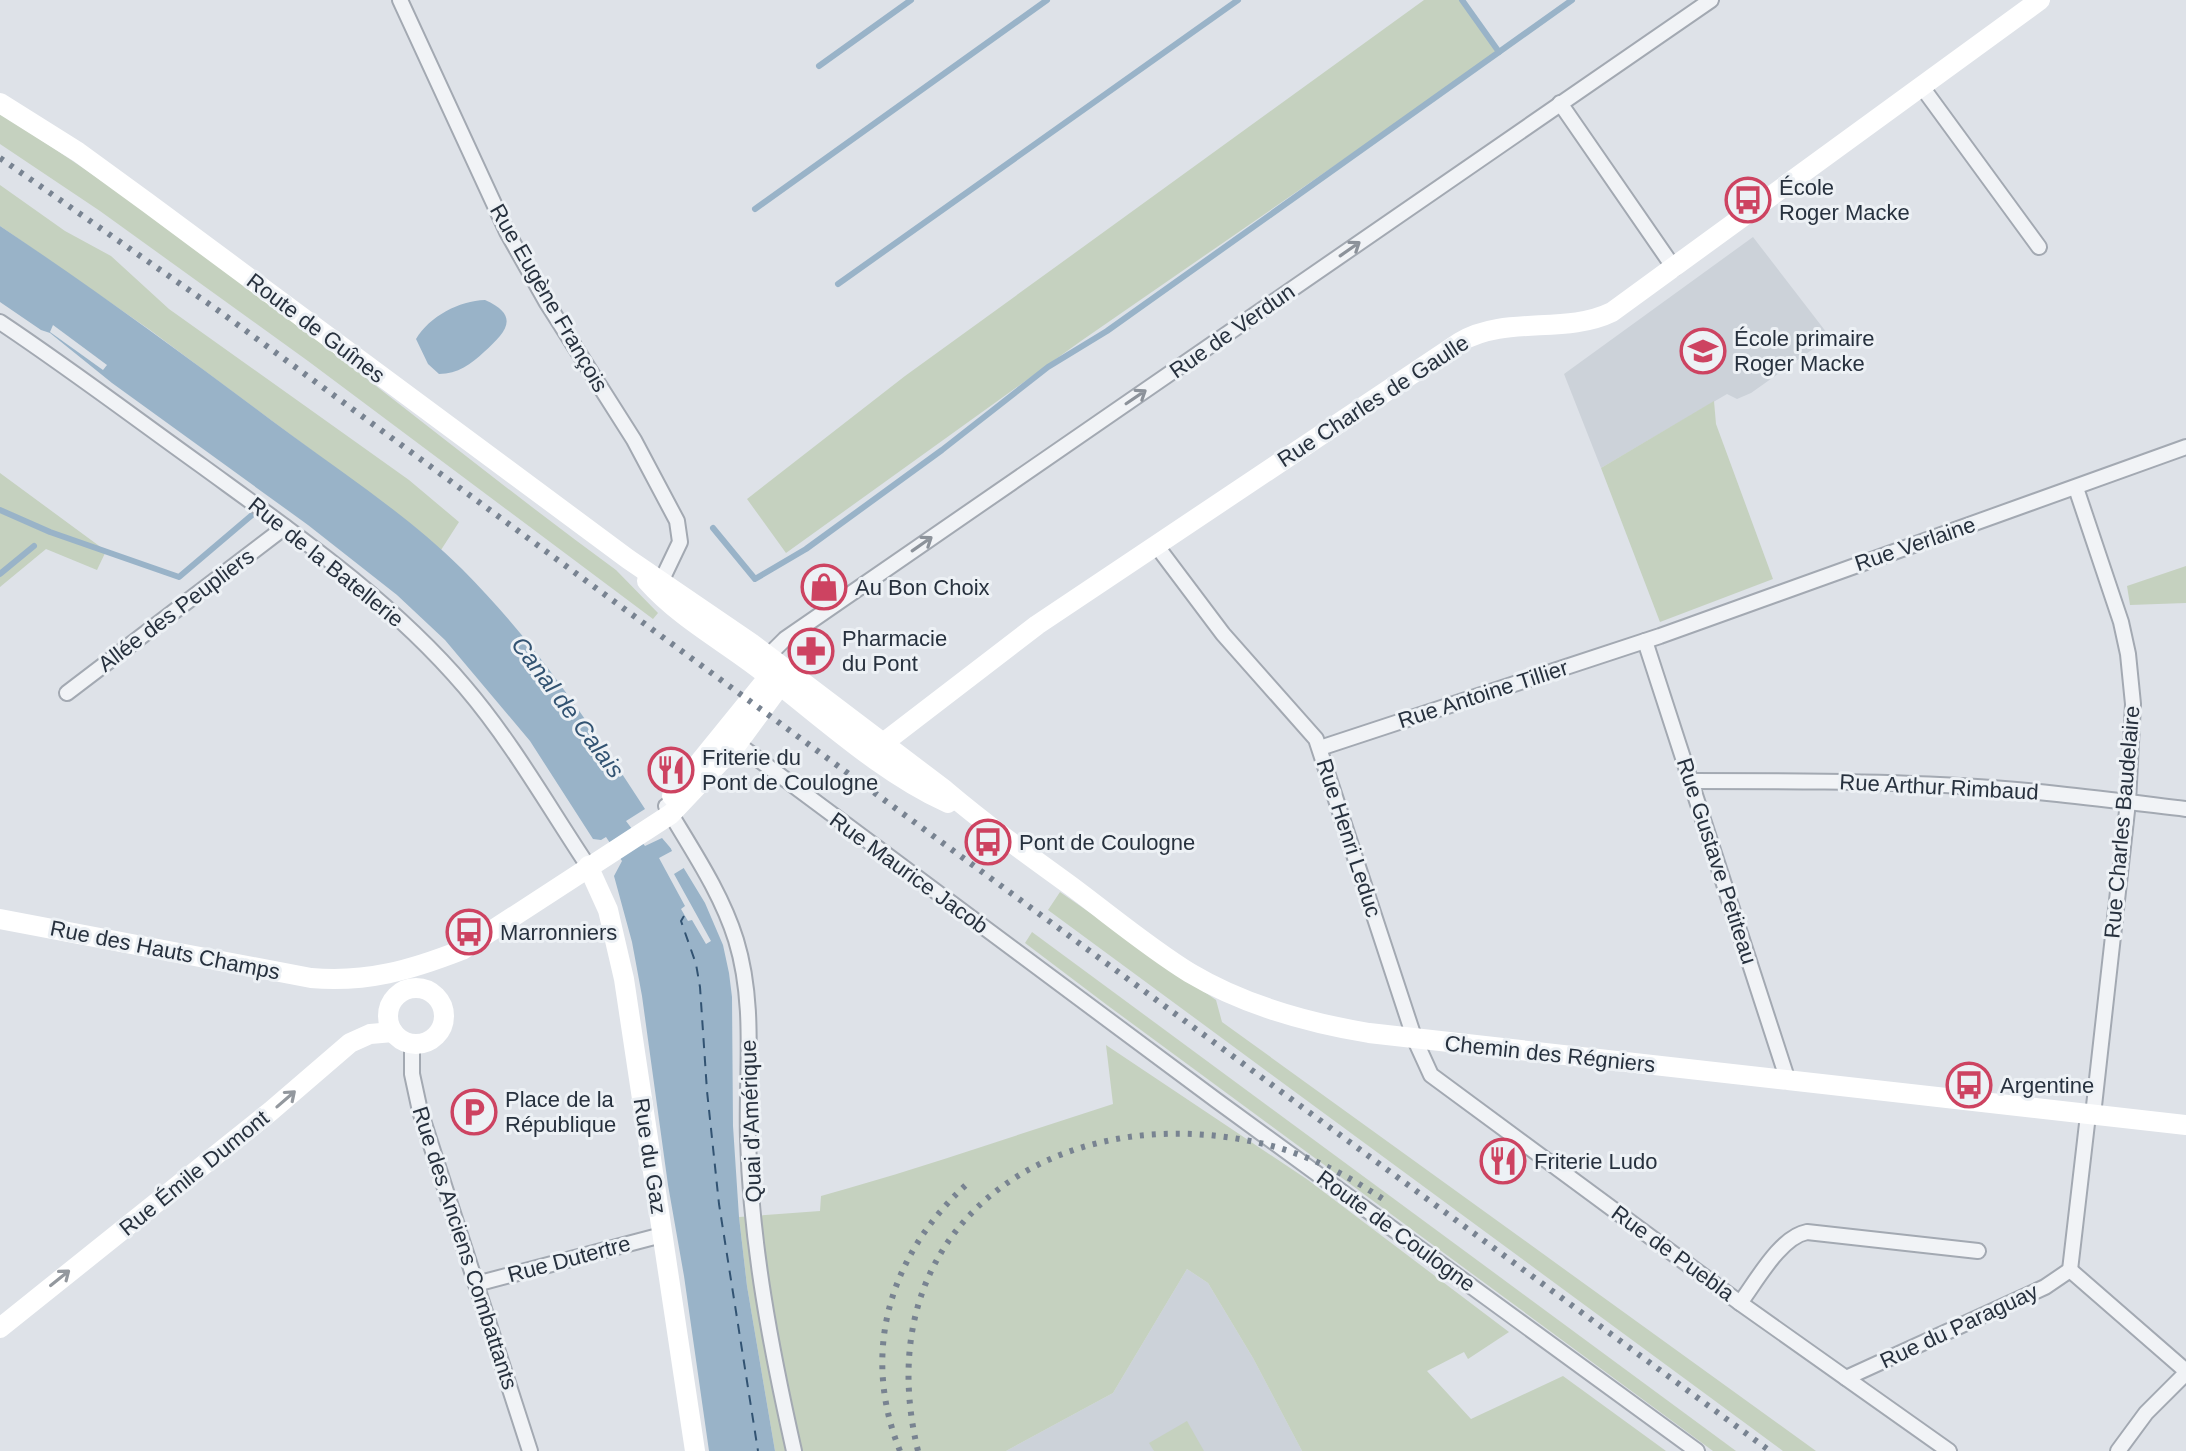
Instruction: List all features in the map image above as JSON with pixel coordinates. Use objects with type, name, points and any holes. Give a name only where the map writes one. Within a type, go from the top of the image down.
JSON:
[{"type":"street","name":"Rue Eugène François","points":[[400,0],[507,232],[547,303],[634,440],[677,521],[680,542],[659,586]]},
{"type":"street","name":"Rue de Verdun","points":[[774,670],[785,639],[1711,0]]},
{"type":"street","name":"Rue Charles de Gaulle","points":[[882,744],[1021,636],[1470,336],[1493,330],[1593,320],[1612,312],[2040,0]]},
{"type":"street","points":[[1922,87],[2039,247]]},
{"type":"street","name":"Route de Guînes","points":[[0,103],[120,182],[628,559],[659,586],[683,615],[774,670]]},
{"type":"street","points":[[1560,103],[1674,268]]},
{"type":"street","name":"Rue de la Batellerie","points":[[0,322],[285,527],[403,623],[448,668],[596,862]]},
{"type":"street","name":"Rue Verlaine","points":[[1645,641],[2186,447]]},
{"type":"street","name":"Rue Charles Baudelaire","points":[[2070,1270],[2128,802],[2133,722],[2128,654],[2116,606],[2076,488]]},
{"type":"street","name":"Allée des Peupliers","points":[[67,693],[285,527]]},
{"type":"street","name":"Rue Henri Leduc","points":[[1156,545],[1223,634],[1311,732],[1320,748],[1415,1040]]},
{"type":"street","name":"Rue Antoine Tillier","points":[[1320,748],[1645,641]]},
{"type":"street","name":"Rue Gustave Petiteau","points":[[1645,641],[1788,1081]]},
{"type":"street","points":[[596,862],[653,826],[668,810],[731,739],[774,670]]},
{"type":"street","name":"Chemin des Régniers","points":[[774,670],[882,744],[1160,953],[1201,979],[1232,993],[1304,1018],[1415,1040],[2186,1125]]},
{"type":"street","name":"Chemin des Régniers","points":[[774,670],[907,783],[974,815]]},
{"type":"street","name":"Rue Maurice Jacob","points":[[731,739],[1095,1010]]},
{"type":"street","name":"Rue Arthur Rimbaud","points":[[1690,781],[1910,783],[2011,789],[2186,809]]},
{"type":"street","name":"Quai d'Amérique","points":[[668,810],[726,912],[746,981],[748,1139],[756,1236],[772,1347],[794,1451]]},
{"type":"street","name":"Rue des Hauts Champs","points":[[330,980],[396,974],[462,950],[596,862]]},
{"type":"street","name":"Rue du Gaz","points":[[596,862],[622,965],[695,1451]]},
{"type":"street","name":"Rue des Hauts Champs","points":[[0,919],[278,973],[382,990],[405,989]]},
{"type":"street","points":[[431,991],[448,963],[462,950]]},
{"type":"street","points":[[418,987],[431,991],[442,1005],[443,1023],[434,1038],[412,1044],[402,1040],[389,1024],[388,1010],[394,998],[405,989],[418,987]]},
{"type":"street","name":"Route de Coulogne","points":[[1095,1010],[1697,1451]]},
{"type":"street","name":"Rue Émile Dumont","points":[[0,1328],[259,1121],[350,1043],[370,1034],[393,1032]]},
{"type":"street","name":"Rue de Puebla","points":[[1415,1040],[1426,1067],[1439,1082],[1740,1303],[1949,1451]]},
{"type":"street","name":"Rue des Anciens Combattants","points":[[412,1044],[414,1085],[530,1451]]},
{"type":"street","points":[[1740,1303],[1785,1244],[1794,1236],[1807,1232],[1978,1251]]},
{"type":"street","name":"Rue Dutertre","points":[[476,1284],[662,1235]]},
{"type":"street","points":[[2070,1270],[2186,1372],[2146,1413],[2118,1451]]},
{"type":"street","name":"Rue du Paraguay","points":[[1846,1378],[2045,1287],[2070,1270]]},
{"type":"shaded area","name":"École primaire Roger Macke","points":[[1753,237],[1830,337],[1751,393],[1737,399],[1727,394],[1601,468],[1564,374]]},
{"type":"shaded area","points":[[1187,1269],[1208,1283],[1253,1358],[1302,1451],[1006,1451],[1113,1393]]},
{"type":"green space","points":[[1424,0],[1462,0],[1499,52],[1081,341],[786,553],[747,499],[905,376]]},
{"type":"green space","points":[[0,114],[80,166],[236,278],[616,570],[658,613],[653,619],[308,361],[100,211],[0,144]]},
{"type":"green space","points":[[0,185],[65,231],[111,256],[169,309],[409,480],[459,522],[441,550],[412,525],[150,330],[0,226]]},
{"type":"green space","points":[[1714,401],[1716,424],[1773,579],[1660,622],[1601,468]]},
{"type":"green space","points":[[0,473],[106,551],[97,570],[46,549],[0,587]]},
{"type":"green space","points":[[2186,566],[2186,603],[2130,605],[2127,586]]},
{"type":"green space","points":[[1060,892],[1216,1000],[1222,1022],[1816,1451],[1783,1451],[1048,910]]},
{"type":"green space","points":[[1032,932],[1736,1451],[1713,1451],[1107,1005],[1025,943]]},
{"type":"green space","points":[[1106,1045],[1308,1180],[1509,1332],[1468,1359],[1464,1352],[1427,1371],[1471,1419],[1563,1376],[1666,1451],[1302,1451],[1253,1358],[1208,1283],[1187,1269],[1113,1393],[1006,1451],[775,1451],[747,1286],[739,1217],[820,1211],[821,1196],[1113,1104]]},
{"type":"green space","points":[[1187,1421],[1204,1451],[1154,1451],[1149,1443]]},
{"type":"water","name":"Canal de Calais","points":[[0,226],[183,354],[379,498],[442,550],[488,596],[537,654],[603,746],[645,809],[626,821],[645,846],[662,838],[674,852],[705,903],[723,945],[729,973],[739,1217],[747,1286],[775,1451],[709,1451],[642,996],[632,942],[614,876],[622,861],[606,837],[593,839],[530,741],[445,640],[397,595],[308,525],[112,383],[50,333],[0,302]]},
{"type":"water","points":[[485,300],[503,312],[506,324],[503,331],[469,364],[439,374],[428,364],[416,339],[429,323],[446,311],[465,303]]},
{"type":"pier","points":[[53,325],[107,365],[103,370],[50,332]]},
{"type":"pier","points":[[672,842],[687,866],[674,874],[711,941],[706,944],[692,920],[688,921],[681,909],[685,906],[659,858],[672,851],[669,844]]},
{"type":"waterway","points":[[819,66],[911,0]]},
{"type":"waterway","points":[[755,209],[1047,0]]},
{"type":"waterway","points":[[838,284],[1238,0]]},
{"type":"waterway","points":[[713,528],[755,579],[806,549],[942,450],[1048,367],[1107,331],[1499,52],[1462,0]]},
{"type":"waterway","points":[[1499,52],[1572,0]]},
{"type":"waterway","points":[[0,510],[50,532],[179,577],[252,515]]},
{"type":"waterway","points":[[0,574],[34,546]]},
{"type":"ferry route","points":[[684,916],[681,921],[696,964],[700,987],[719,1204],[758,1451]]},
{"type":"railway","points":[[0,158],[219,311],[1770,1451]]},
{"type":"railway","points":[[918,1451],[909,1371],[920,1300],[948,1241],[992,1194],[1049,1160],[1114,1139],[1187,1134],[1264,1144],[1298,1154],[1345,1176],[1389,1203]]},
{"type":"railway","points":[[900,1451],[888,1414],[883,1377],[883,1341],[890,1307],[901,1273],[918,1241],[967,1184]]},
{"type":"place","name":"École Roger Macke","points":[[1748,200]]},
{"type":"place","name":"École primaire Roger Macke","points":[[1703,351]]},
{"type":"place","name":"Au Bon Choix","points":[[824,587]]},
{"type":"place","name":"Pharmacie du Pont","points":[[811,651]]},
{"type":"place","name":"Friterie du Pont de Coulogne","points":[[671,770]]},
{"type":"place","name":"Pont de Coulogne","points":[[988,842]]},
{"type":"place","name":"Marronniers","points":[[469,932]]},
{"type":"place","name":"Argentine","points":[[1969,1085]]},
{"type":"place","name":"Place de la République","points":[[474,1112]]},
{"type":"place","name":"Friterie Ludo","points":[[1503,1161]]}]
